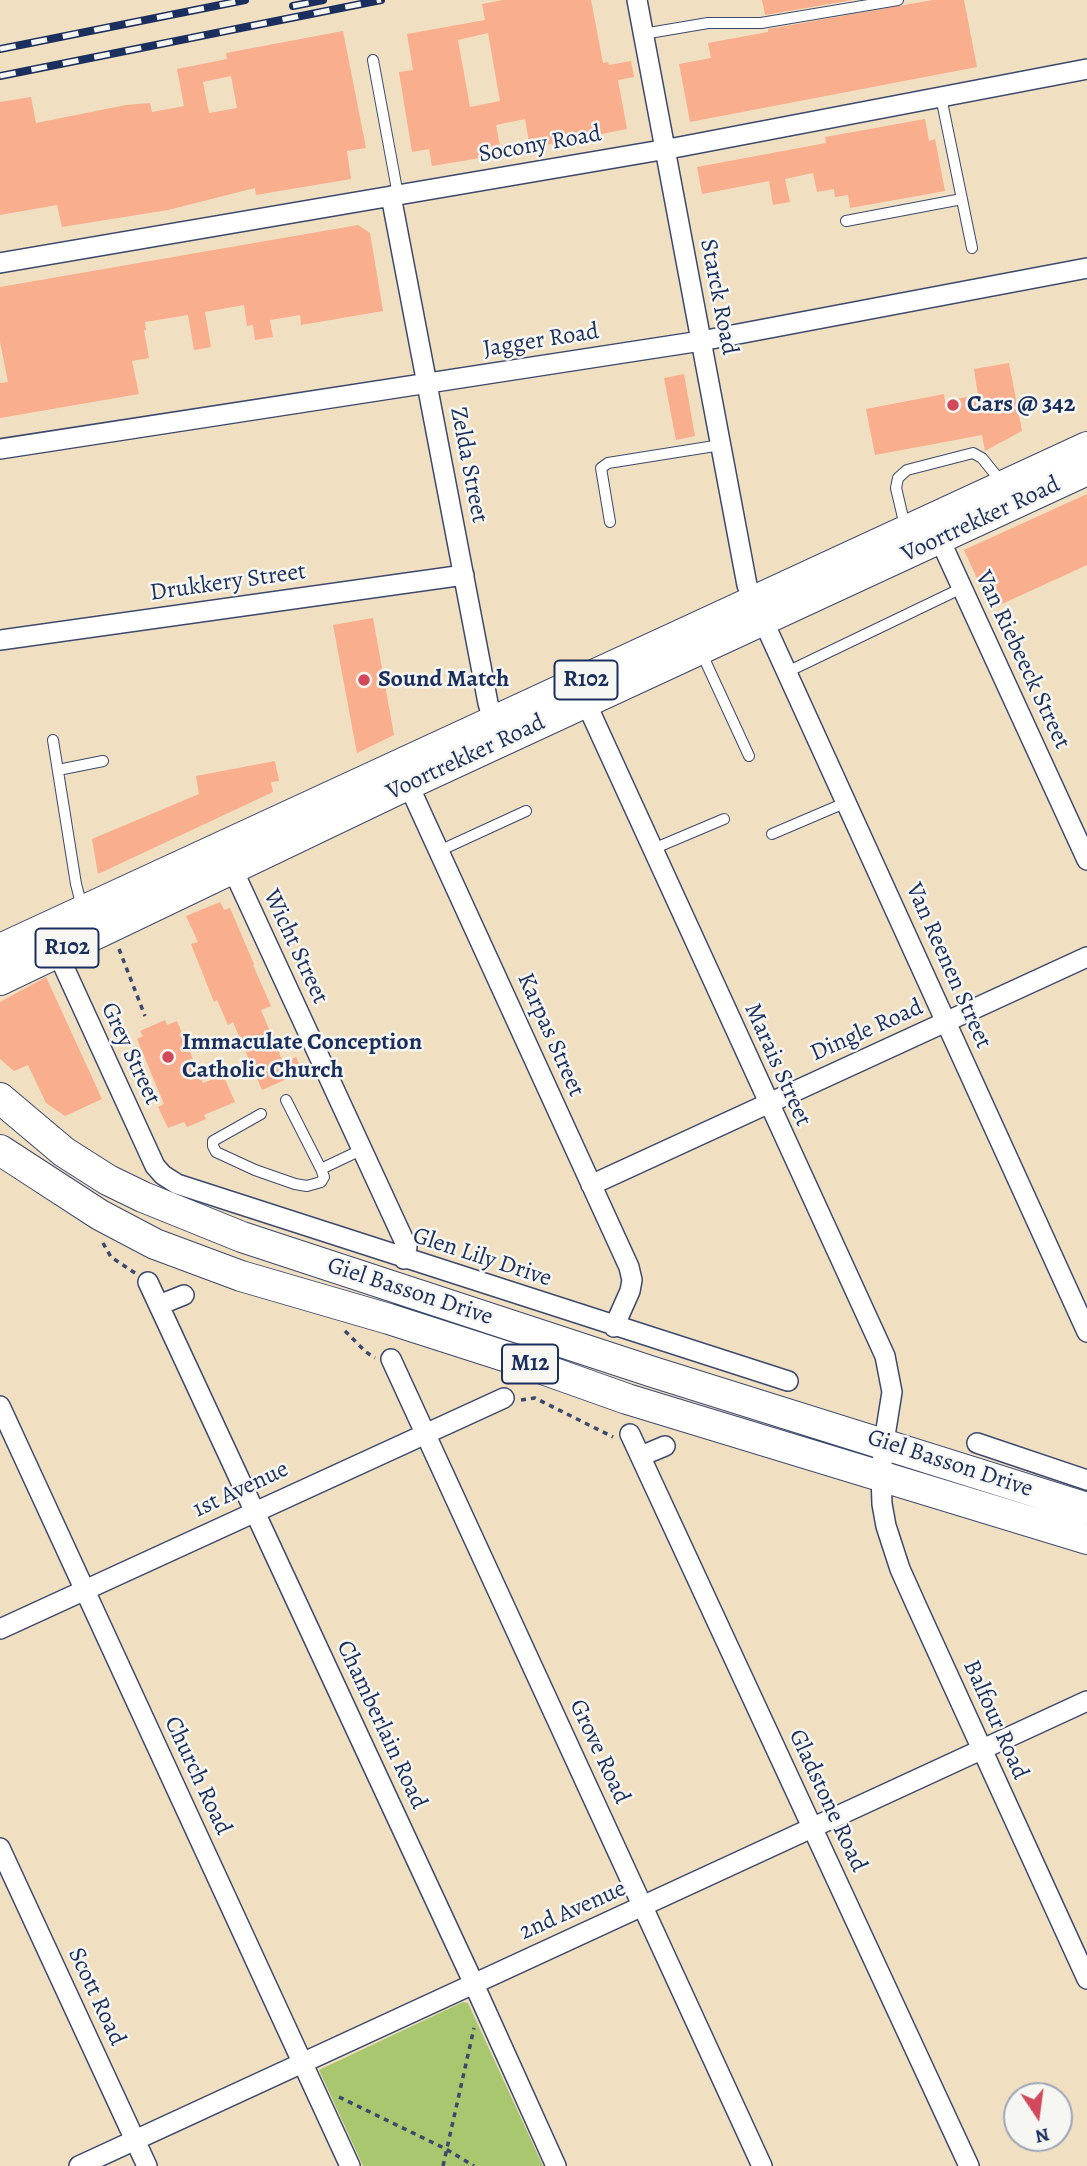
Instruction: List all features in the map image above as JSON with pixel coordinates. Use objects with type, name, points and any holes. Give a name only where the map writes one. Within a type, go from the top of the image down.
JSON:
[{"type":"main road","name":"Voortrekker Road","points":[[0,979],[57,953],[227,858],[759,611],[925,529],[1004,485],[1087,447]]},
{"type":"main road","name":"Voortrekker Road","points":[[925,529],[1087,470]]},
{"type":"main road","name":"Voortrekker Road","points":[[582,693],[700,650],[759,611]]},
{"type":"main road","name":"Voortrekker Road","points":[[0,949],[83,911],[227,858]]},
{"type":"main road","name":"Giel Basson Drive","points":[[0,1098],[64,1153],[107,1180],[229,1233],[653,1372],[1087,1508]]},
{"type":"main road","name":"Giel Basson Drive","points":[[0,1150],[100,1215],[155,1244],[228,1272],[523,1362],[635,1401],[1087,1539]]},
{"type":"street","name":"Starck Road","points":[[637,0],[747,585],[759,611]]},
{"type":"street","name":"Socony Road","points":[[0,263],[665,149],[1087,69]]},
{"type":"street","name":"Zelda Street","points":[[395,195],[427,383],[496,732]]},
{"type":"street","name":"Jagger Road","points":[[0,449],[701,341],[1087,268]]},
{"type":"street","name":"Van Riebeeck Street","points":[[925,529],[962,588],[1087,860]]},
{"type":"street","name":"Drukkery Street","points":[[0,640],[464,575]]},
{"type":"street","name":"Van Reenen Street","points":[[759,611],[1087,1332]]},
{"type":"street","name":"Marais Street","points":[[582,693],[889,1367],[892,1392],[881,1474]]},
{"type":"street","name":"Karpas Street","points":[[404,775],[629,1267],[632,1280],[630,1290],[614,1326]]},
{"type":"street","name":"Wicht Street","points":[[227,858],[407,1247],[404,1259]]},
{"type":"street","name":"Grey Street","points":[[57,953],[155,1166],[163,1175]]},
{"type":"street","name":"Dingle Road","points":[[590,1185],[1087,957]]},
{"type":"street","name":"Glen Lily Drive","points":[[163,1175],[177,1184],[404,1259],[788,1381]]},
{"type":"street","name":"Chamberlain Road","points":[[142,1278],[159,1305],[255,1510],[556,2166]]},
{"type":"street","points":[[159,1305],[184,1295]]},
{"type":"street","name":"Grove Road","points":[[386,1361],[425,1433],[762,2166]]},
{"type":"street","name":"1st Avenue","points":[[0,1629],[425,1433],[508,1401]]},
{"type":"street","name":"Church Road","points":[[0,1406],[350,2166]]},
{"type":"street","name":"Gladstone Road","points":[[627,1439],[641,1456],[969,2166]]},
{"type":"street","points":[[977,1443],[1087,1480]]},
{"type":"street","points":[[641,1456],[665,1446]]},
{"type":"street","name":"Balfour Road","points":[[881,1474],[886,1526],[900,1569],[1087,1979]]},
{"type":"street","name":"2nd Avenue","points":[[79,2166],[1087,1701]]},
{"type":"street","name":"Scott Road","points":[[0,1848],[147,2166]]},
{"type":"lane","points":[[643,34],[708,23],[761,23],[898,0]]},
{"type":"lane","points":[[373,60],[395,195]]},
{"type":"lane","points":[[942,97],[972,248]]},
{"type":"lane","points":[[846,221],[962,198]]},
{"type":"lane","points":[[610,523],[601,468],[608,463],[721,445]]},
{"type":"lane","points":[[925,529],[896,488],[898,478],[907,470],[973,453],[982,458],[1004,485]]},
{"type":"lane","points":[[787,672],[962,588]]},
{"type":"lane","points":[[700,650],[749,756]]},
{"type":"lane","points":[[53,740],[76,884],[83,911]]},
{"type":"lane","points":[[58,771],[103,761]]},
{"type":"lane","points":[[772,834],[847,802]]},
{"type":"lane","points":[[439,851],[526,811]]},
{"type":"lane","points":[[653,849],[724,819]]},
{"type":"lane","points":[[261,1114],[213,1141],[212,1146],[216,1152],[255,1170],[307,1186],[321,1182],[324,1177],[321,1169],[286,1100]]},
{"type":"lane","points":[[321,1169],[361,1150]]},
{"type":"path","points":[[120,949],[145,1016]]},
{"type":"path","points":[[101,1238],[111,1257],[142,1278]]},
{"type":"path","points":[[342,1328],[366,1352],[386,1361]]},
{"type":"path","points":[[508,1401],[535,1398],[627,1439]]},
{"type":"path","points":[[443,2166],[475,2025]]},
{"type":"path","points":[[329,2093],[446,2148],[474,2166]]},
{"type":"green space","points":[[463,2002],[468,2003],[543,2166],[363,2166],[319,2070]]},
{"type":"building","points":[[503,0],[591,0],[603,63],[608,62],[609,65],[631,61],[634,77],[618,80],[627,129],[530,148],[525,119],[496,125],[501,151],[479,154],[480,158],[432,166],[429,149],[412,152],[399,72],[413,70],[407,34],[485,20],[482,4]],"holes":[[[488,33],[500,101],[470,107],[458,40]]]},
{"type":"building","points":[[762,0],[853,0],[765,15]]},
{"type":"building","points":[[933,0],[964,0],[977,67],[690,122],[679,64],[711,58],[708,43],[768,32],[768,29]]},
{"type":"building","points":[[343,31],[366,148],[347,151],[351,179],[256,195],[255,188],[168,210],[62,227],[57,205],[0,215],[0,102],[31,97],[36,123],[126,105],[150,103],[152,112],[184,106],[177,69],[227,59],[226,53]],"holes":[[[231,76],[237,108],[209,113],[203,82]]]},
{"type":"building","points":[[925,119],[929,141],[935,139],[945,191],[850,208],[848,195],[835,197],[834,189],[817,192],[813,173],[785,179],[790,202],[773,205],[769,181],[702,194],[697,167],[826,143],[825,137]]},
{"type":"building","points":[[358,225],[370,233],[383,311],[301,325],[300,315],[270,320],[273,337],[255,340],[253,325],[247,326],[244,305],[205,312],[211,347],[194,350],[188,315],[145,322],[149,358],[132,361],[139,394],[0,418],[0,383],[8,382],[0,342],[0,287]]},
{"type":"building","name":"Cars @ 342","points":[[1009,363],[1022,431],[985,451],[982,435],[875,455],[866,409],[944,394],[945,401],[978,395],[974,369]]},
{"type":"building","points":[[684,374],[695,436],[676,440],[664,378]]},
{"type":"building","points":[[1087,494],[1087,565],[991,609],[964,550]]},
{"type":"building","name":"Sound Match","points":[[373,618],[394,735],[357,753],[333,625]]},
{"type":"building","points":[[275,761],[279,781],[271,782],[273,792],[98,874],[92,839],[199,794],[196,776]]},
{"type":"building","points":[[220,902],[224,910],[230,908],[271,1006],[261,1010],[283,1062],[296,1057],[303,1072],[262,1090],[233,1022],[228,1025],[217,1000],[214,1002],[191,944],[198,942],[186,916]]},
{"type":"building","points":[[46,977],[102,1099],[65,1116],[46,1103],[28,1065],[14,1071],[0,1059],[0,1002]]},
{"type":"building","name":"Immaculate Conception Catholic Church","points":[[165,1020],[167,1025],[177,1021],[203,1083],[223,1075],[235,1102],[204,1115],[206,1119],[187,1127],[184,1122],[168,1128],[158,1107],[164,1104],[137,1039],[143,1036],[140,1031]]},
{"type":"railway","points":[[0,49],[245,0]]},
{"type":"railway","points":[[293,6],[323,0]]},
{"type":"railway","points":[[0,76],[381,0]]},
{"type":"place","name":"Cars @ 342","points":[[953,405]]},
{"type":"place","name":"Sound Match","points":[[364,680]]},
{"type":"place","name":"Immaculate Conception Catholic Church","points":[[168,1057]]}]
